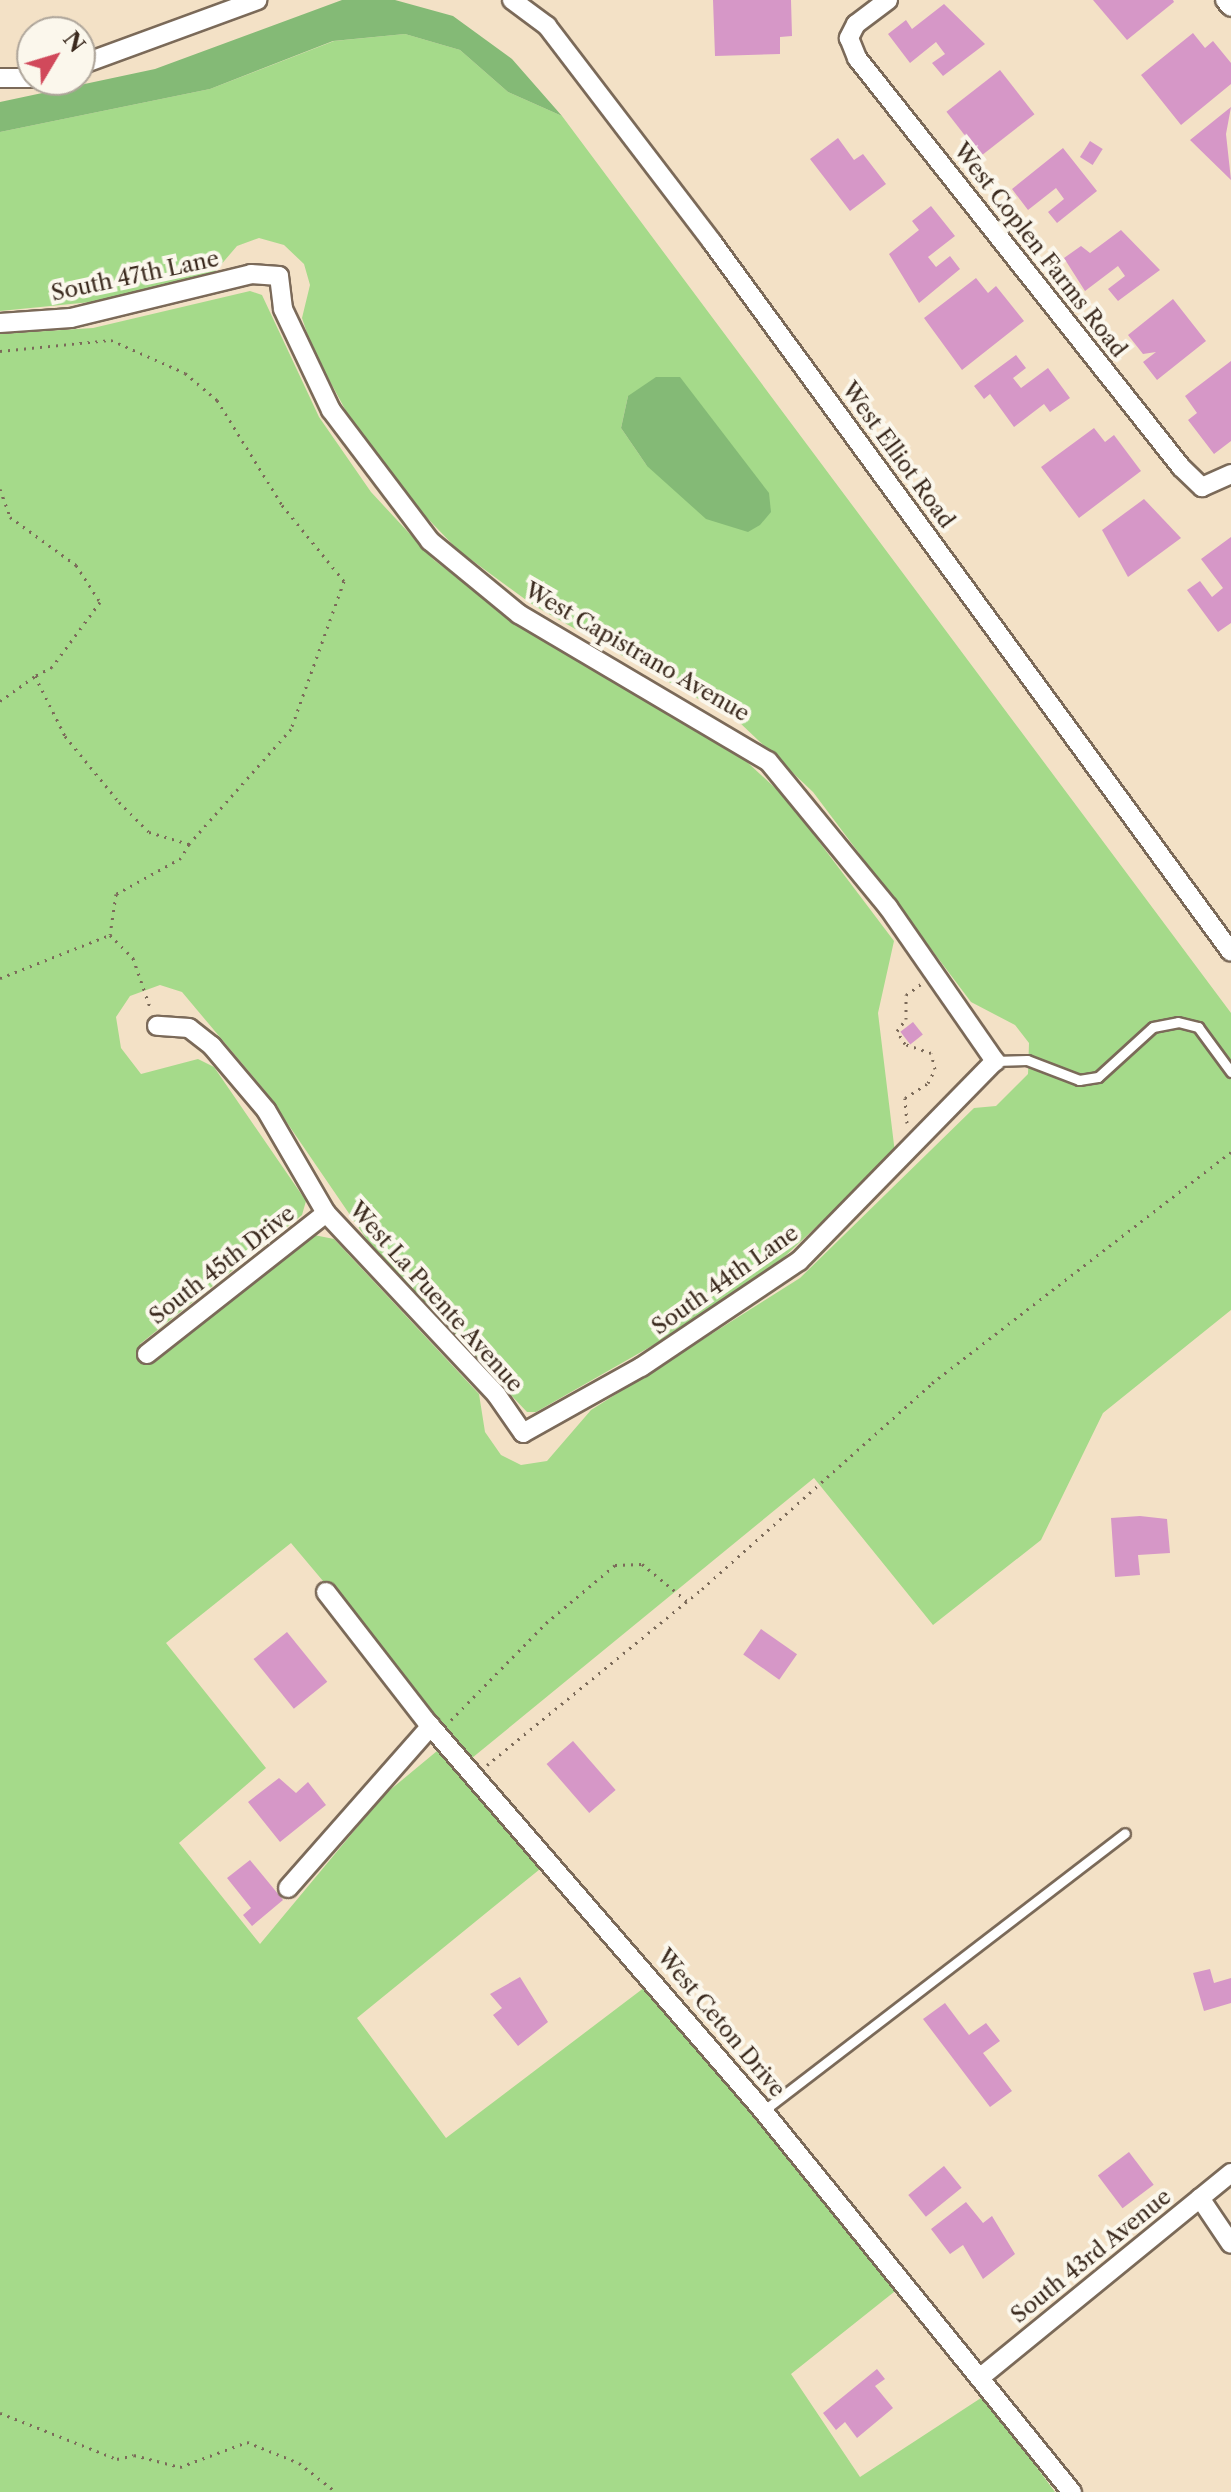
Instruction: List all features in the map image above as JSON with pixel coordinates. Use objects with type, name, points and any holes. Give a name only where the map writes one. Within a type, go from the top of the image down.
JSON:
[{"type":"street","points":[[96,59],[258,0]]},
{"type":"street","name":"West Elliot Road","points":[[512,0],[547,26],[712,242],[1231,952]]},
{"type":"street","name":"West Coplen Farms Road","points":[[888,0],[849,38],[857,58],[1202,487],[1231,474]]},
{"type":"street","points":[[1225,0],[1231,7]]},
{"type":"street","name":"South 47th Lane","points":[[0,323],[71,318],[244,276],[279,276]]},
{"type":"street","name":"West Capistrano Avenue","points":[[279,276],[283,309],[331,410],[430,541],[519,614],[742,740],[814,812],[936,971],[995,1061]]},
{"type":"street","name":"West La Puente Avenue","points":[[157,1026],[189,1028],[212,1046],[266,1110],[326,1213],[496,1394],[523,1433]]},
{"type":"street","name":"South 44th Lane","points":[[523,1433],[737,1306],[799,1261],[904,1159],[995,1061]]},
{"type":"street","name":"South 45th Drive","points":[[147,1354],[326,1213]]},
{"type":"street","name":"West Ceton Drive","points":[[326,1592],[435,1730],[763,2111],[982,2376],[1072,2492]]},
{"type":"street","points":[[288,1888],[435,1730]]},
{"type":"street","name":"South 43rd Avenue","points":[[982,2376],[1231,2173]]},
{"type":"street","points":[[1200,2198],[1231,2244]]},
{"type":"lane","points":[[995,1061],[1027,1060],[1079,1080],[1098,1077],[1153,1027],[1178,1022],[1198,1027],[1231,1072]]},
{"type":"lane","points":[[763,2111],[1125,1833]]},
{"type":"path","points":[[0,351],[111,340],[185,373],[217,400],[282,505],[344,581],[291,729],[189,844],[181,858],[116,894],[110,935]]},
{"type":"path","points":[[0,489],[10,517],[76,565],[100,602],[52,667],[0,701]]},
{"type":"path","points":[[35,676],[65,736],[110,791],[149,832],[189,844]]},
{"type":"path","points":[[0,978],[110,935]]},
{"type":"path","points":[[110,935],[133,958],[157,1026]]},
{"type":"path","points":[[924,1138],[903,1110],[905,1098],[928,1083],[934,1059],[897,1031],[906,1019],[906,995],[936,971]]},
{"type":"path","points":[[476,1777],[687,1601],[932,1383],[1231,1152]]},
{"type":"path","points":[[435,1730],[546,1623],[615,1565],[642,1564],[687,1601]]},
{"type":"path","points":[[0,2413],[117,2459],[134,2455],[180,2467],[247,2442],[299,2463],[336,2492]]},
{"type":"green space","points":[[342,0],[395,0],[453,16],[512,59],[562,116],[508,92],[460,50],[405,34],[333,41],[210,89],[0,132],[0,102],[28,96],[96,96],[96,82],[155,69]]},
{"type":"green space","points":[[405,34],[460,50],[508,92],[562,116],[1231,1013],[1231,1310],[1103,1413],[1041,1540],[933,1625],[814,1478],[472,1758],[291,1543],[166,1643],[266,1768],[179,1843],[260,1944],[384,1795],[437,1751],[545,1865],[357,2018],[446,2138],[649,1984],[899,2288],[791,2374],[860,2477],[984,2396],[1055,2492],[0,2492],[0,334],[93,328],[250,291],[262,295],[319,417],[371,492],[434,560],[519,625],[721,738],[786,798],[894,941],[878,1013],[895,1153],[782,1259],[699,1319],[536,1412],[527,1412],[374,1250],[266,1092],[182,992],[160,985],[130,996],[116,1017],[121,1048],[141,1074],[198,1059],[214,1067],[306,1201],[302,1215],[140,1344],[154,1363],[314,1235],[334,1239],[479,1394],[485,1432],[501,1455],[521,1465],[547,1461],[591,1410],[800,1278],[974,1108],[996,1106],[1028,1074],[1029,1043],[1015,1025],[971,1002],[813,792],[739,722],[533,605],[458,550],[405,495],[360,437],[312,348],[302,318],[310,285],[304,264],[284,245],[259,238],[237,246],[213,274],[101,301],[0,311],[0,132],[210,89],[334,41]],"holes":[[[628,396],[647,466],[621,428]]]},
{"type":"green space","points":[[656,377],[680,377],[769,493],[771,512],[760,525],[748,532],[706,519],[647,466],[621,428],[628,396]]},
{"type":"building","points":[[713,0],[791,0],[792,36],[780,37],[780,54],[715,56]]},
{"type":"building","points":[[1093,0],[1173,0],[1174,2],[1127,40]]},
{"type":"building","points":[[944,4],[985,44],[943,76],[932,63],[945,54],[936,42],[910,63],[888,34],[906,20],[912,29]]},
{"type":"building","points":[[1193,33],[1205,48],[1213,41],[1231,63],[1231,84],[1181,125],[1141,75]]},
{"type":"building","points":[[1000,70],[1034,114],[981,156],[946,112]]},
{"type":"building","points":[[1231,107],[1226,134],[1231,180],[1190,140]]},
{"type":"building","points":[[838,138],[854,160],[863,154],[886,184],[850,211],[810,159]]},
{"type":"building","points":[[1090,141],[1103,149],[1093,165],[1080,157]]},
{"type":"building","points":[[1063,148],[1097,191],[1057,223],[1048,212],[1064,199],[1056,188],[1028,210],[1012,189]]},
{"type":"building","points":[[931,206],[955,236],[928,257],[936,267],[950,256],[960,269],[919,303],[889,254],[919,230],[912,221]]},
{"type":"building","points":[[1121,230],[1160,270],[1118,301],[1108,289],[1125,276],[1118,266],[1085,291],[1064,258],[1081,246],[1090,253]]},
{"type":"building","points":[[976,278],[988,293],[996,286],[1024,321],[962,370],[924,318]]},
{"type":"building","points":[[1173,299],[1206,341],[1157,380],[1143,362],[1156,352],[1143,354],[1128,335]]},
{"type":"building","points":[[1016,355],[1026,368],[1013,378],[1021,388],[1048,368],[1070,398],[1050,412],[1044,404],[1014,427],[990,394],[984,399],[974,386]]},
{"type":"building","points":[[1231,361],[1231,441],[1214,454],[1188,420],[1197,413],[1185,396]]},
{"type":"building","points":[[1094,428],[1105,442],[1114,435],[1141,471],[1079,518],[1041,467]]},
{"type":"building","points":[[1144,499],[1181,538],[1128,577],[1102,530]]},
{"type":"building","points":[[1231,537],[1231,623],[1218,632],[1187,590],[1200,581],[1212,597],[1223,588],[1201,559]]},
{"type":"building","points":[[913,1022],[923,1035],[910,1044],[900,1032]]},
{"type":"building","points":[[1140,1516],[1167,1519],[1170,1553],[1138,1555],[1140,1575],[1115,1577],[1111,1518]]},
{"type":"building","points":[[761,1629],[797,1654],[779,1680],[743,1654]]},
{"type":"building","points":[[287,1632],[327,1682],[294,1709],[254,1659]]},
{"type":"building","points":[[573,1741],[616,1790],[589,1813],[547,1764]]},
{"type":"building","points":[[279,1778],[296,1793],[308,1782],[326,1805],[280,1842],[248,1802]]},
{"type":"building","points":[[250,1860],[283,1900],[252,1926],[243,1915],[251,1908],[227,1878]]},
{"type":"building","points":[[1210,1969],[1214,1983],[1231,1978],[1231,2003],[1204,2011],[1193,1973]]},
{"type":"building","points":[[520,1977],[548,2022],[518,2046],[493,2015],[502,2008],[490,1994]]},
{"type":"building","points":[[945,2003],[969,2035],[986,2023],[1000,2041],[983,2053],[1012,2091],[990,2107],[923,2019]]},
{"type":"building","points":[[1129,2152],[1154,2185],[1123,2208],[1098,2175]]},
{"type":"building","points":[[944,2166],[962,2188],[926,2217],[908,2195]]},
{"type":"building","points":[[966,2202],[983,2223],[992,2216],[1015,2254],[983,2279],[963,2245],[950,2254],[931,2229]]},
{"type":"building","points":[[877,2369],[885,2379],[875,2386],[893,2408],[857,2438],[845,2422],[836,2430],[823,2413]]}]
